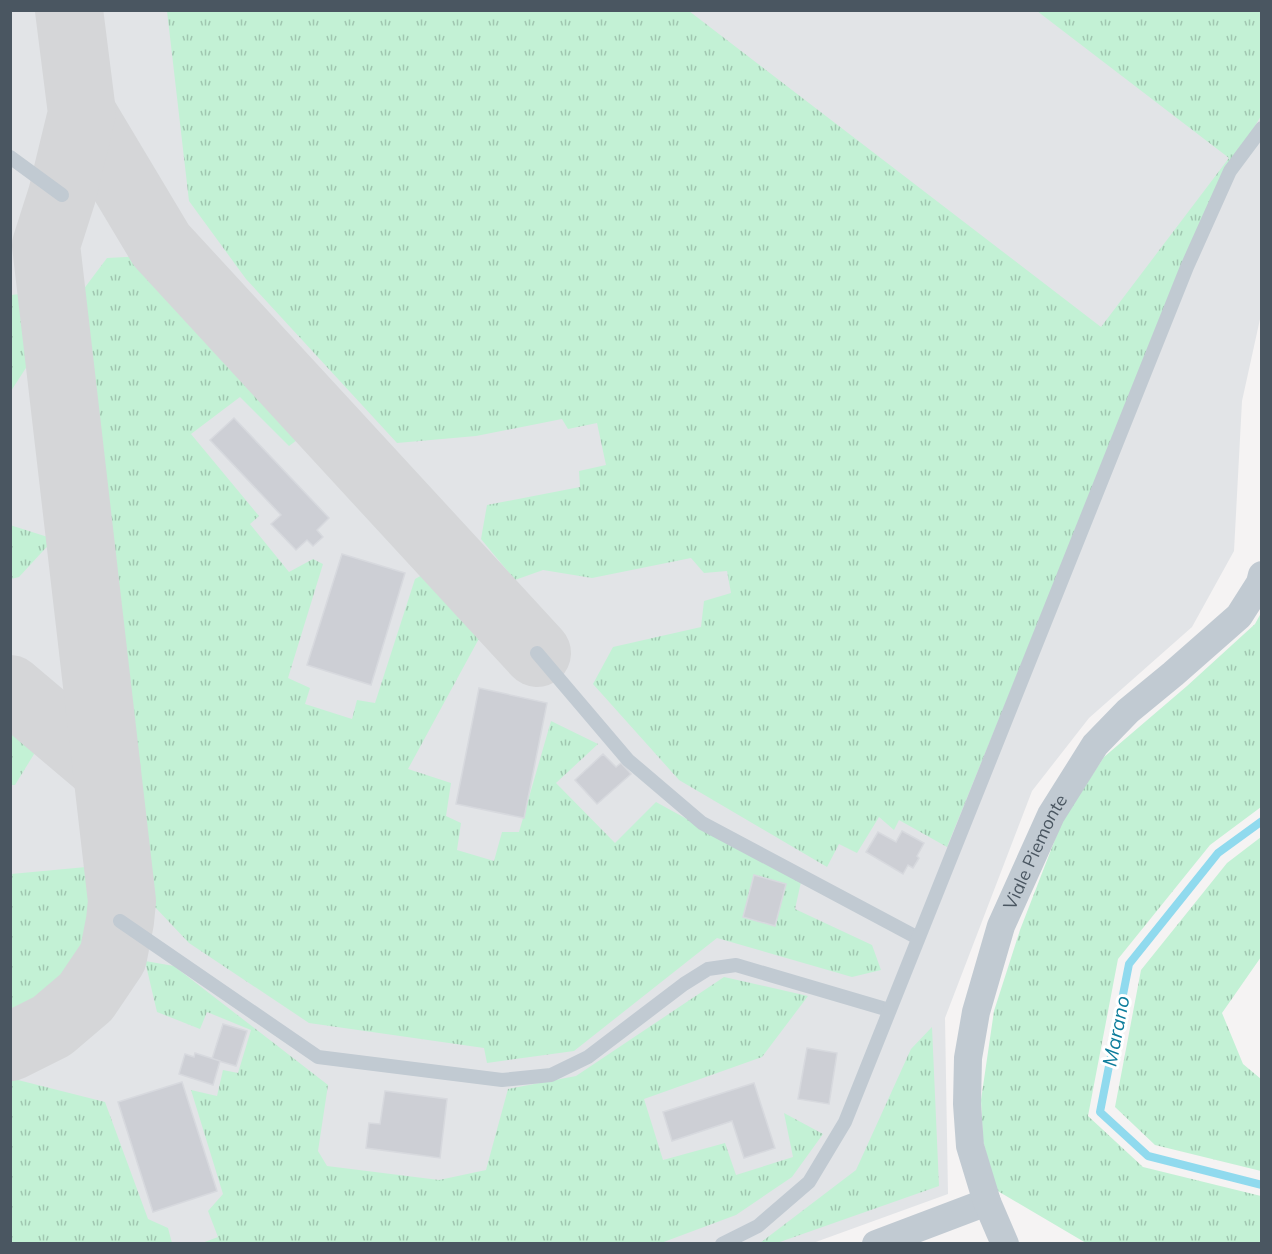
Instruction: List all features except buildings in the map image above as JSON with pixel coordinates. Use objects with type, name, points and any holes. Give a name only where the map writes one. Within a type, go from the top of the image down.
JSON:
[{"type":"street","name":"Viale Piemonte","points":[[1005,1244],[987,1202],[970,1146],[967,1104],[968,1058],[976,1012],[1001,926],[1051,815],[1095,745],[1128,711],[1239,616],[1262,576]]},
{"type":"street","points":[[876,1244],[987,1202]]},
{"type":"lane","points":[[722,1244],[758,1226],[809,1182],[845,1122],[1187,267],[1230,171],[1262,128]]},
{"type":"lane","points":[[10,157],[62,195]]},
{"type":"lane","points":[[537,653],[628,760],[702,823],[918,938]]},
{"type":"lane","points":[[120,921],[318,1057],[502,1080],[551,1075],[588,1057],[684,984],[708,969],[736,965],[889,1010]]},
{"type":"shaded area","points":[[10,11],[1261,11],[1262,310],[1242,401],[1234,551],[1192,627],[1089,718],[1032,791],[945,1018],[948,1194],[813,1243],[11,1243]]},
{"type":"green space","points":[[167,11],[689,11],[1101,327],[1229,158],[1037,11],[1261,11],[1261,116],[1234,160],[1189,251],[947,847],[899,820],[894,830],[879,817],[857,853],[839,844],[827,867],[679,780],[593,684],[613,647],[701,627],[704,601],[731,593],[727,571],[704,573],[691,558],[592,578],[543,570],[515,580],[481,539],[487,505],[580,487],[579,471],[606,465],[597,423],[568,429],[562,419],[476,436],[397,443],[246,279],[189,201]]},
{"type":"green space","points":[[145,256],[309,431],[289,446],[240,397],[191,434],[259,516],[250,524],[289,572],[313,559],[323,564],[288,678],[310,688],[305,704],[352,719],[357,700],[375,703],[415,579],[435,568],[488,622],[408,769],[451,783],[446,816],[461,823],[457,850],[494,861],[502,832],[519,832],[551,721],[598,744],[556,783],[615,843],[656,802],[801,882],[795,909],[872,945],[881,970],[852,977],[717,938],[574,1051],[487,1063],[484,1048],[309,1023],[189,943],[154,906],[83,290],[107,258]]},
{"type":"green space","points":[[20,294],[33,357],[11,391],[11,295]]},
{"type":"green space","points":[[10,525],[54,539],[19,577],[11,579]]},
{"type":"green space","points":[[1261,613],[1261,807],[1210,845],[1118,959],[1088,1116],[1143,1167],[1261,1196],[1261,1243],[1086,1243],[996,1190],[983,1141],[981,1100],[994,1011],[1020,930],[1063,819],[1104,757],[1255,624]]},
{"type":"green space","points":[[11,722],[39,746],[15,785],[11,785]]},
{"type":"green space","points":[[1261,837],[1261,957],[1222,1013],[1243,1064],[1261,1079],[1261,1171],[1155,1145],[1115,1107],[1141,970],[1227,863]]},
{"type":"green space","points":[[97,866],[102,921],[74,975],[11,1016],[11,874]]},
{"type":"green space","points":[[145,961],[174,966],[328,1085],[318,1151],[327,1166],[439,1180],[486,1170],[508,1089],[576,1076],[724,977],[808,996],[762,1057],[644,1099],[663,1160],[725,1143],[736,1175],[793,1157],[784,1113],[823,1134],[792,1177],[736,1215],[661,1243],[202,1243],[218,1237],[208,1211],[223,1194],[191,1090],[217,1096],[223,1070],[238,1073],[251,1030],[207,1012],[200,1029],[157,1012]]},
{"type":"green space","points":[[932,1027],[939,1186],[777,1243],[760,1243],[856,1170],[911,1049]]},
{"type":"green space","points":[[10,1078],[105,1102],[148,1219],[168,1228],[172,1243],[11,1243]]},
{"type":"waterway","name":"Marano","points":[[1262,821],[1218,853],[1129,964],[1100,1112],[1148,1156],[1262,1185]]},
{"type":"taxiway","points":[[10,1047],[52,1026],[86,997],[113,957],[122,901],[46,245],[62,195],[82,113],[69,10]]},
{"type":"taxiway","points":[[82,113],[161,245],[537,653]]},
{"type":"taxiway","points":[[10,689],[107,771]]}]
